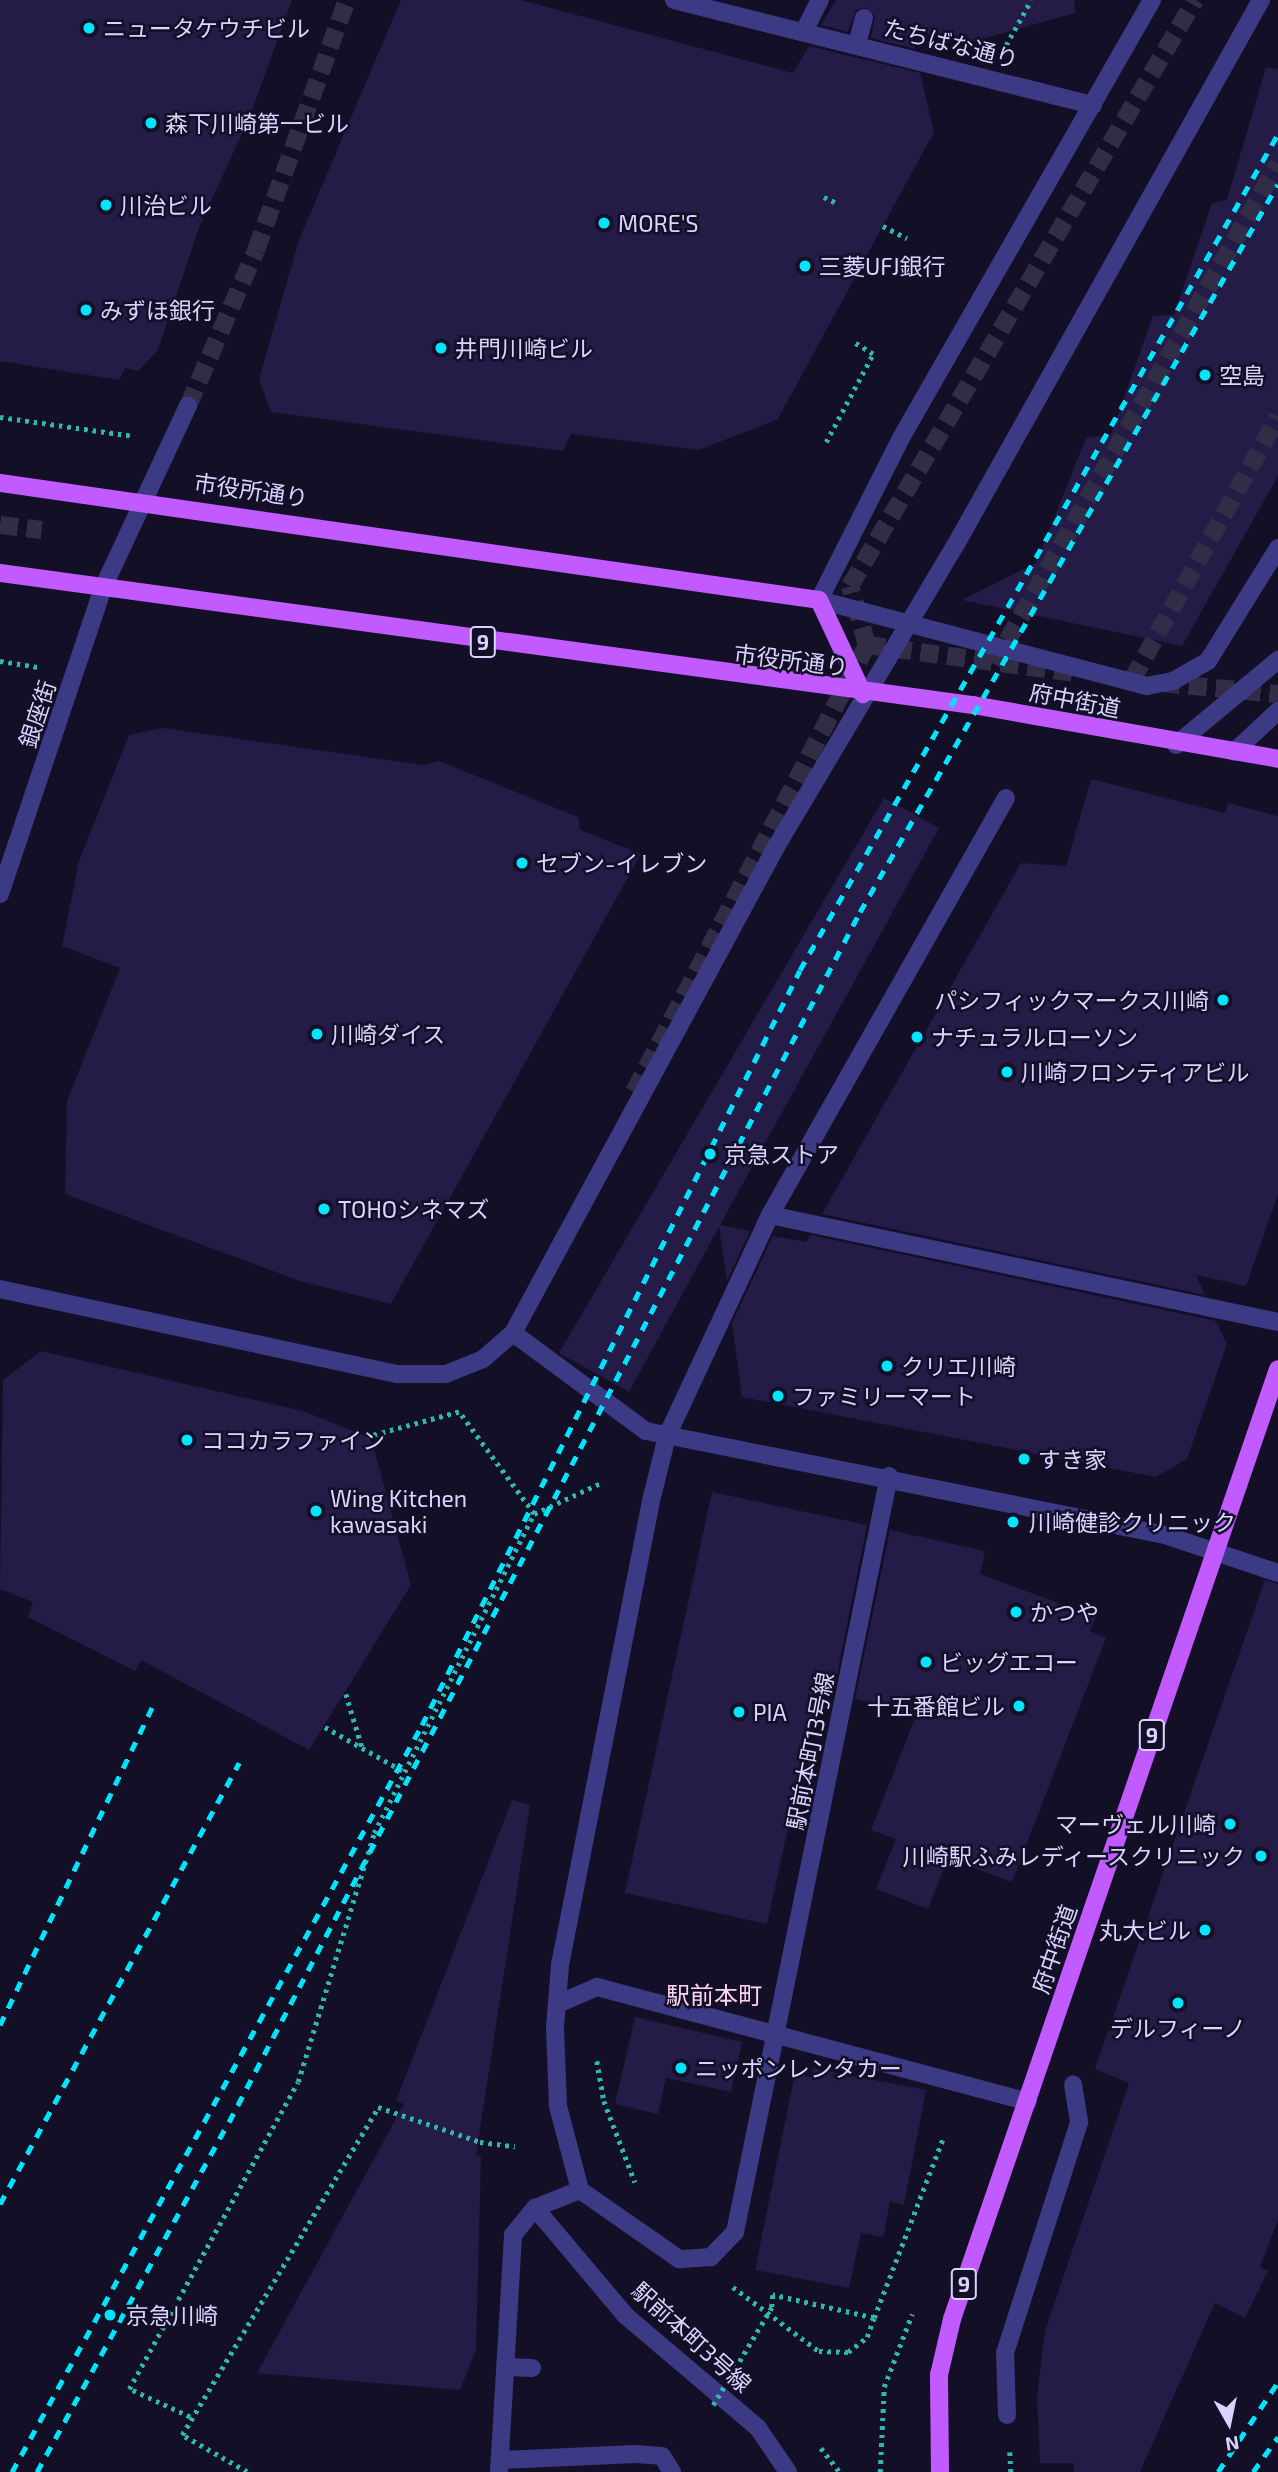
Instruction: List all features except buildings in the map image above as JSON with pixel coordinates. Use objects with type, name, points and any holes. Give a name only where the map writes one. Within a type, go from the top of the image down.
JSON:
[{"type":"main road","name":"市役所通り","points":[[0,483],[148,500],[818,600],[863,694]]},
{"type":"main road","name":"市役所通り","points":[[0,573],[863,694]]},
{"type":"main road","name":"府中街道","points":[[863,694],[973,705],[1176,745],[1278,759]]},
{"type":"main road","name":"府中街道","points":[[940,2472],[939,2375],[952,2319],[1278,1369]]},
{"type":"street","name":"たちばな通り","points":[[674,0],[1093,104]]},
{"type":"street","points":[[804,31],[820,0]]},
{"type":"street","points":[[1153,0],[901,438],[818,600],[1147,686],[1173,681],[1208,661],[1278,548]]},
{"type":"street","points":[[0,1289],[398,1374],[446,1374],[483,1359],[513,1333],[863,694],[910,625],[1262,0],[1278,8]]},
{"type":"street","points":[[857,44],[864,18]]},
{"type":"street","name":"銀座街","points":[[0,894],[103,588],[148,500],[188,406]]},
{"type":"street","points":[[1176,745],[1278,660]]},
{"type":"street","points":[[1234,752],[1278,711]]},
{"type":"street","points":[[671,2472],[662,2456],[635,2454],[500,2466],[513,2235],[535,2208],[580,2190],[558,2106],[558,2004],[667,1436],[769,1215],[1006,798]]},
{"type":"street","points":[[769,1215],[1278,1322]]},
{"type":"street","points":[[513,1333],[623,1420],[667,1436],[889,1476],[1214,1550],[1278,1573]]},
{"type":"street","name":"駅前本町13号線","points":[[580,2190],[679,2259],[711,2256],[725,2248],[736,2232],[779,2035],[889,1476]]},
{"type":"street","points":[[558,2004],[597,1987],[1028,2102]]},
{"type":"street","points":[[1007,2415],[1005,2353],[1079,2122],[1073,2084]]},
{"type":"street","name":"駅前本町3号線","points":[[535,2208],[626,2316],[758,2428],[788,2472]]},
{"type":"street","points":[[506,2367],[532,2368]]},
{"type":"path","points":[[998,59],[1031,0]]},
{"type":"path","points":[[824,197],[837,203]]},
{"type":"path","points":[[883,226],[907,238]]},
{"type":"path","points":[[826,442],[873,354],[855,343]]},
{"type":"path","points":[[0,417],[173,442]]},
{"type":"path","points":[[367,1437],[459,1412],[534,1514]]},
{"type":"path","points":[[190,2417],[129,2389],[298,2082],[374,1833],[534,1514],[603,1482]]},
{"type":"path","points":[[346,1694],[362,1748]]},
{"type":"path","points":[[325,1727],[405,1772]]},
{"type":"path","points":[[247,2472],[182,2435],[190,2417],[378,2107],[480,2142],[515,2146]]},
{"type":"path","points":[[874,2318],[943,2138]]},
{"type":"path","points":[[713,2406],[772,2307],[773,2295],[858,2313]]},
{"type":"tunnel","points":[[188,406],[256,250],[347,0]]},
{"type":"tunnel","points":[[867,645],[850,586],[1195,0]]},
{"type":"tunnel","points":[[994,664],[1278,164]]},
{"type":"tunnel","points":[[1132,680],[1278,417]]},
{"type":"tunnel","points":[[0,525],[42,530]]},
{"type":"tunnel","points":[[867,645],[1075,673]]},
{"type":"tunnel","points":[[634,1092],[867,645]]},
{"type":"tunnel","points":[[1162,683],[1278,694]]},
{"type":"railway","points":[[12,2472],[422,1725],[800,970],[1278,134]]},
{"type":"railway","points":[[37,2472],[229,2122],[860,912],[1278,184]]},
{"type":"railway","points":[[0,2025],[153,1706]]},
{"type":"railway","points":[[0,2204],[239,1763]]},
{"type":"railway","points":[[1218,2472],[1278,2382]]},
{"type":"railway","points":[[1253,2472],[1278,2437]]},
{"type":"place","name":"ニュータケウチビル","points":[[89,28]]},
{"type":"place","name":"森下川崎第一ビル","points":[[151,123]]},
{"type":"place","name":"川治ビル","points":[[106,205]]},
{"type":"place","name":"MORE'S","points":[[604,223]]},
{"type":"place","name":"三菱UFJ銀行","points":[[805,266]]},
{"type":"place","name":"みずほ銀行","points":[[86,310]]},
{"type":"place","name":"井門川崎ビル","points":[[441,348]]},
{"type":"place","name":"空島","points":[[1205,375]]},
{"type":"place","name":"セブン-イレブン","points":[[522,863]]},
{"type":"place","name":"パシフィックマークス川崎","points":[[1223,1000]]},
{"type":"place","name":"川崎ダイス","points":[[317,1034]]},
{"type":"place","name":"ナチュラルローソン","points":[[917,1037]]},
{"type":"place","name":"川崎フロンティアビル","points":[[1007,1072]]},
{"type":"place","name":"京急ストア","points":[[710,1154]]},
{"type":"place","name":"TOHOシネマズ","points":[[324,1209]]},
{"type":"place","name":"クリエ川崎","points":[[887,1366]]},
{"type":"place","name":"ファミリーマート","points":[[778,1396]]},
{"type":"place","name":"ココカラファイン","points":[[187,1440]]},
{"type":"place","name":"すき家","points":[[1024,1459]]},
{"type":"place","name":"Wing Kitchen kawasaki","points":[[316,1511]]},
{"type":"place","name":"川崎健診クリニック","points":[[1013,1522]]},
{"type":"place","name":"かつや","points":[[1016,1612]]},
{"type":"place","name":"ビッグエコー","points":[[926,1662]]},
{"type":"place","name":"十五番館ビル","points":[[1019,1706]]},
{"type":"place","name":"PIA","points":[[739,1712]]},
{"type":"place","name":"マーヴェル川崎","points":[[1230,1824]]},
{"type":"place","name":"川崎駅ふみレディースクリニック","points":[[1261,1856]]},
{"type":"place","name":"丸大ビル","points":[[1205,1930]]},
{"type":"place","name":"デルフィーノ","points":[[1178,2003]]},
{"type":"place","name":"ニッポンレンタカー","points":[[681,2068]]},
{"type":"place","name":"京急川崎","points":[[110,2315]]},
{"type":"district","name":"駅前本町","points":[[714,1995]]}]
